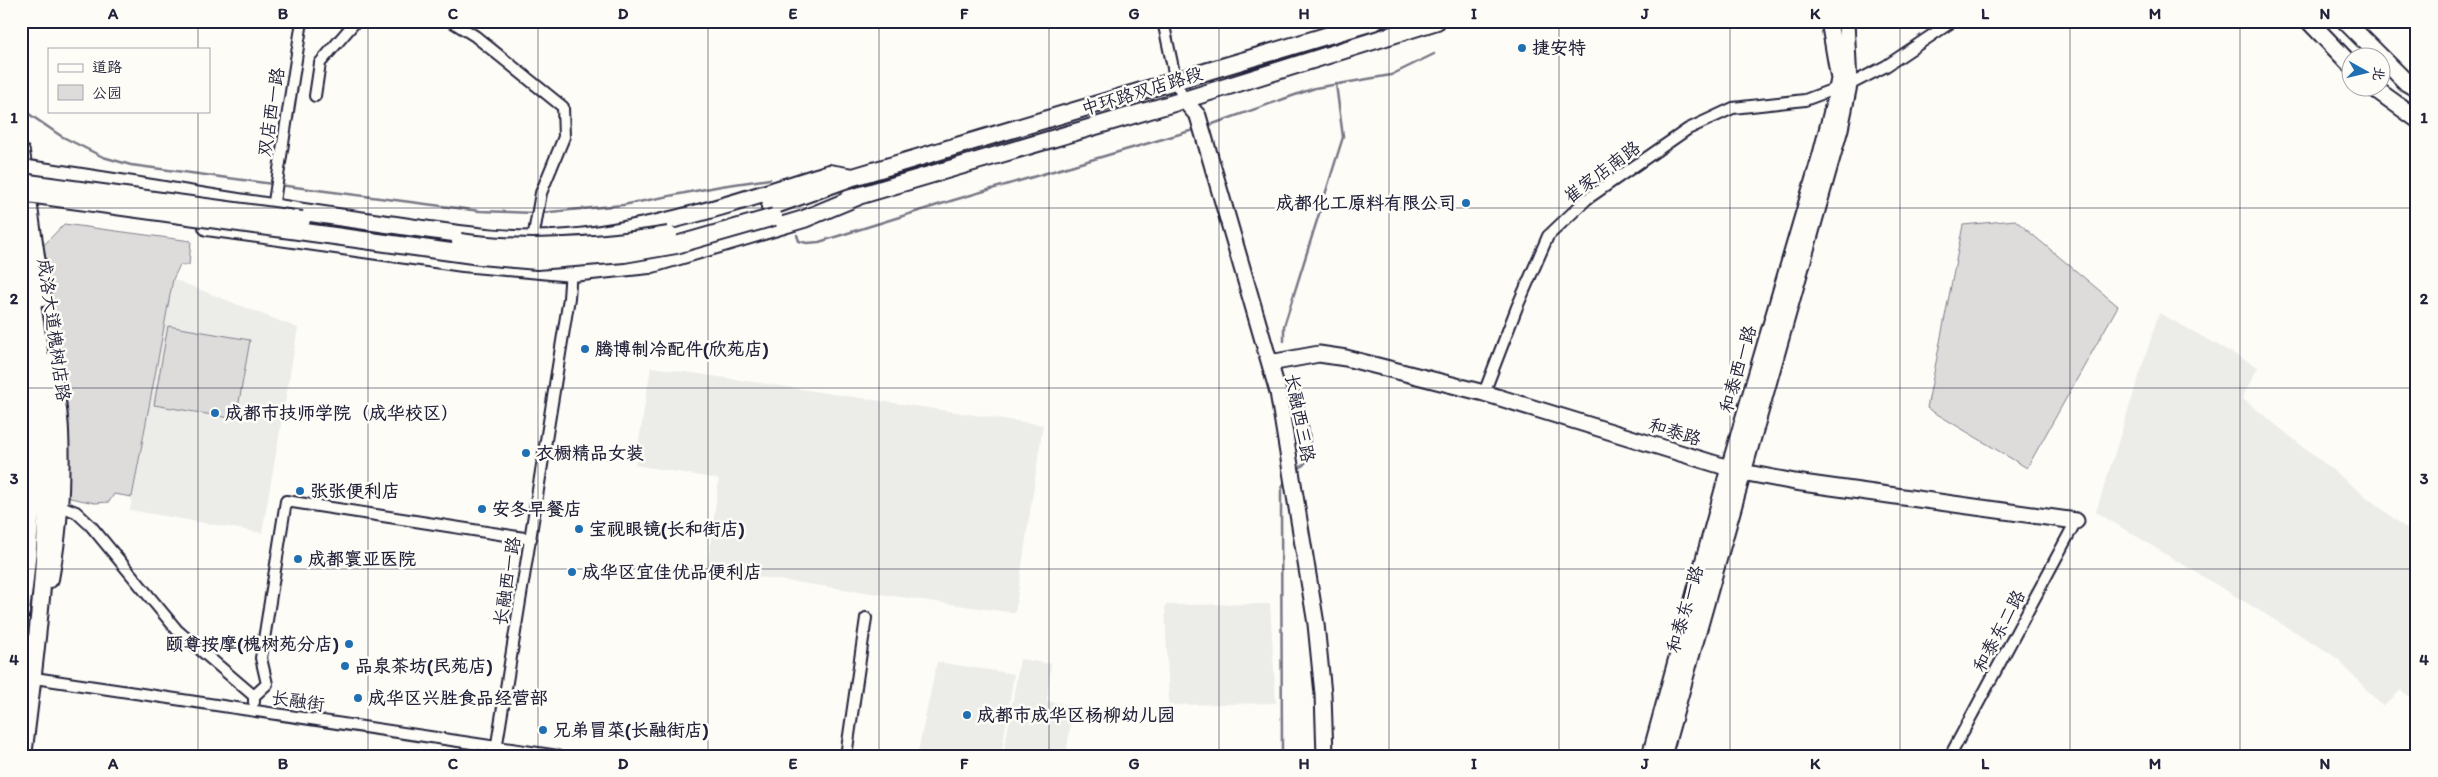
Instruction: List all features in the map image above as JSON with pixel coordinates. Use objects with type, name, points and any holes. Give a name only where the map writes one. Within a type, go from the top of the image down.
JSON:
[{"type":"main road","name":"中环路双店路段","points":[[772,212],[853,177],[1376,21]]},
{"type":"main road","name":"中环路双店路段","points":[[857,197],[1184,100],[1437,21]]},
{"type":"main road","points":[[2309,21],[2340,54]]},
{"type":"main road","points":[[2345,21],[2407,84],[2417,89]]},
{"type":"main road","points":[[2388,98],[2417,119]]},
{"type":"main road","points":[[22,168],[274,201],[482,236],[532,239],[569,238],[667,221],[830,173],[853,177]]},
{"type":"main road","points":[[22,168],[490,245],[546,247],[618,243],[673,234],[772,212],[857,197]]},
{"type":"main road","points":[[22,168],[24,198],[60,430],[58,505],[54,558],[38,640]]},
{"type":"main road","points":[[24,198],[463,263],[572,273],[648,265],[804,219],[857,197]]},
{"type":"main road","points":[[24,198],[480,256],[537,261],[624,254],[668,246],[772,212]]},
{"type":"main road","name":"成洛大道槐树店路","points":[[21,239],[38,335],[46,415],[47,485],[36,548],[21,612]]},
{"type":"main road","name":"成洛大道槐树店路","points":[[21,317],[27,352],[34,459],[38,640],[27,677],[22,756]]},
{"type":"street","name":"双店西一路","points":[[274,201],[302,21]]},
{"type":"street","points":[[315,96],[320,63],[356,21]]},
{"type":"street","points":[[451,21],[475,36],[563,107],[564,137],[541,192],[532,239]]},
{"type":"street","points":[[1163,21],[1176,82],[1184,100]]},
{"type":"street","name":"和泰西一路","points":[[1829,21],[1839,79],[1843,86]]},
{"type":"street","name":"和泰西一路","points":[[1650,756],[1840,129],[1846,21]]},
{"type":"street","name":"崔家店南路","points":[[1484,393],[1517,307],[1548,236],[1587,199],[1688,129],[1733,108],[1805,100],[1843,86],[1886,66],[1953,21]]},
{"type":"street","name":"长融西三路","points":[[1184,100],[1198,116],[1206,140],[1278,392],[1316,624],[1323,694],[1325,756]]},
{"type":"street","name":"长融西一路","points":[[496,751],[572,273],[569,238]]},
{"type":"street","name":"和泰路","points":[[1270,363],[1319,354],[1346,358],[1484,393],[1736,470],[1795,482],[2076,521]]},
{"type":"street","name":"和泰东一路","points":[[1663,756],[1736,470]]},
{"type":"street","points":[[254,696],[268,684],[261,658],[286,501],[531,539]]},
{"type":"street","points":[[58,505],[76,512],[91,526],[177,630],[254,696],[255,712]]},
{"type":"street","name":"和泰东二路","points":[[1950,756],[2076,521]]},
{"type":"street","points":[[846,756],[866,618]]},
{"type":"street","name":"长融街","points":[[27,677],[496,751],[558,756]]},
{"type":"shaded area","name":"成都市技师学院（成华校区）","points":[[173,279],[298,328],[262,533],[130,510]]},
{"type":"shaded area","points":[[2159,313],[2258,367],[2242,398],[2417,537],[2417,703],[2401,690],[2383,707],[2339,660],[2328,652],[2096,512]]},
{"type":"shaded area","points":[[651,367],[1043,425],[1015,613],[707,570],[719,479],[635,465]]},
{"type":"shaded area","points":[[1270,604],[1276,703],[1169,705],[1165,605]]},
{"type":"shaded area","points":[[1020,659],[1051,664],[1047,701],[1073,706],[1066,756],[1003,756]]},
{"type":"shaded area","name":"成都市成华区杨柳幼儿园","points":[[937,662],[1014,674],[1001,756],[917,756]]},
{"type":"green space","points":[[2015,220],[2118,306],[2027,468],[1927,408],[1963,225]]},
{"type":"green space","points":[[64,224],[191,241],[189,265],[180,265],[173,279],[132,497],[114,494],[109,502],[95,503],[70,498],[66,490],[69,425],[63,358],[42,247]]},
{"type":"green space","points":[[168,326],[250,340],[236,419],[154,405]]},
{"type":"waterway","points":[[1207,126],[1315,88],[1391,75],[1434,54]]},
{"type":"waterway","points":[[1284,341],[1284,326],[1343,137],[1336,84]]},
{"type":"waterway","points":[[21,115],[29,114],[61,136],[103,157],[131,165],[273,184]]},
{"type":"waterway","points":[[797,235],[799,241],[807,243],[819,242],[954,200],[1197,129]]},
{"type":"waterway","points":[[539,213],[623,205],[721,186],[770,179]]},
{"type":"waterway","points":[[279,185],[480,211],[534,213]]},
{"type":"waterway","points":[[1296,381],[1310,438],[1307,460],[1297,470]]},
{"type":"waterway","points":[[1282,756],[1281,491],[1286,478]]},
{"type":"place","name":"捷安特","points":[[1522,48]]},
{"type":"place","name":"成都化工原料有限公司","points":[[1466,203]]},
{"type":"place","name":"腾博制冷配件(欣苑店)","points":[[585,349]]},
{"type":"place","name":"成都市技师学院（成华校区）","points":[[215,413]]},
{"type":"place","name":"衣橱精品女装","points":[[526,453]]},
{"type":"place","name":"张张便利店","points":[[300,491]]},
{"type":"place","name":"安冬早餐店","points":[[482,509]]},
{"type":"place","name":"宝视眼镜(长和街店)","points":[[579,529]]},
{"type":"place","name":"成都寰亚医院","points":[[298,559]]},
{"type":"place","name":"成华区宜佳优品便利店","points":[[572,572]]},
{"type":"place","name":"颐尊按摩(槐树苑分店)","points":[[349,644]]},
{"type":"place","name":"品泉茶坊(民苑店)","points":[[345,666]]},
{"type":"place","name":"成华区兴胜食品经营部","points":[[358,698]]},
{"type":"place","name":"成都市成华区杨柳幼儿园","points":[[967,715]]},
{"type":"place","name":"兄弟冒菜(长融街店)","points":[[543,730]]}]
